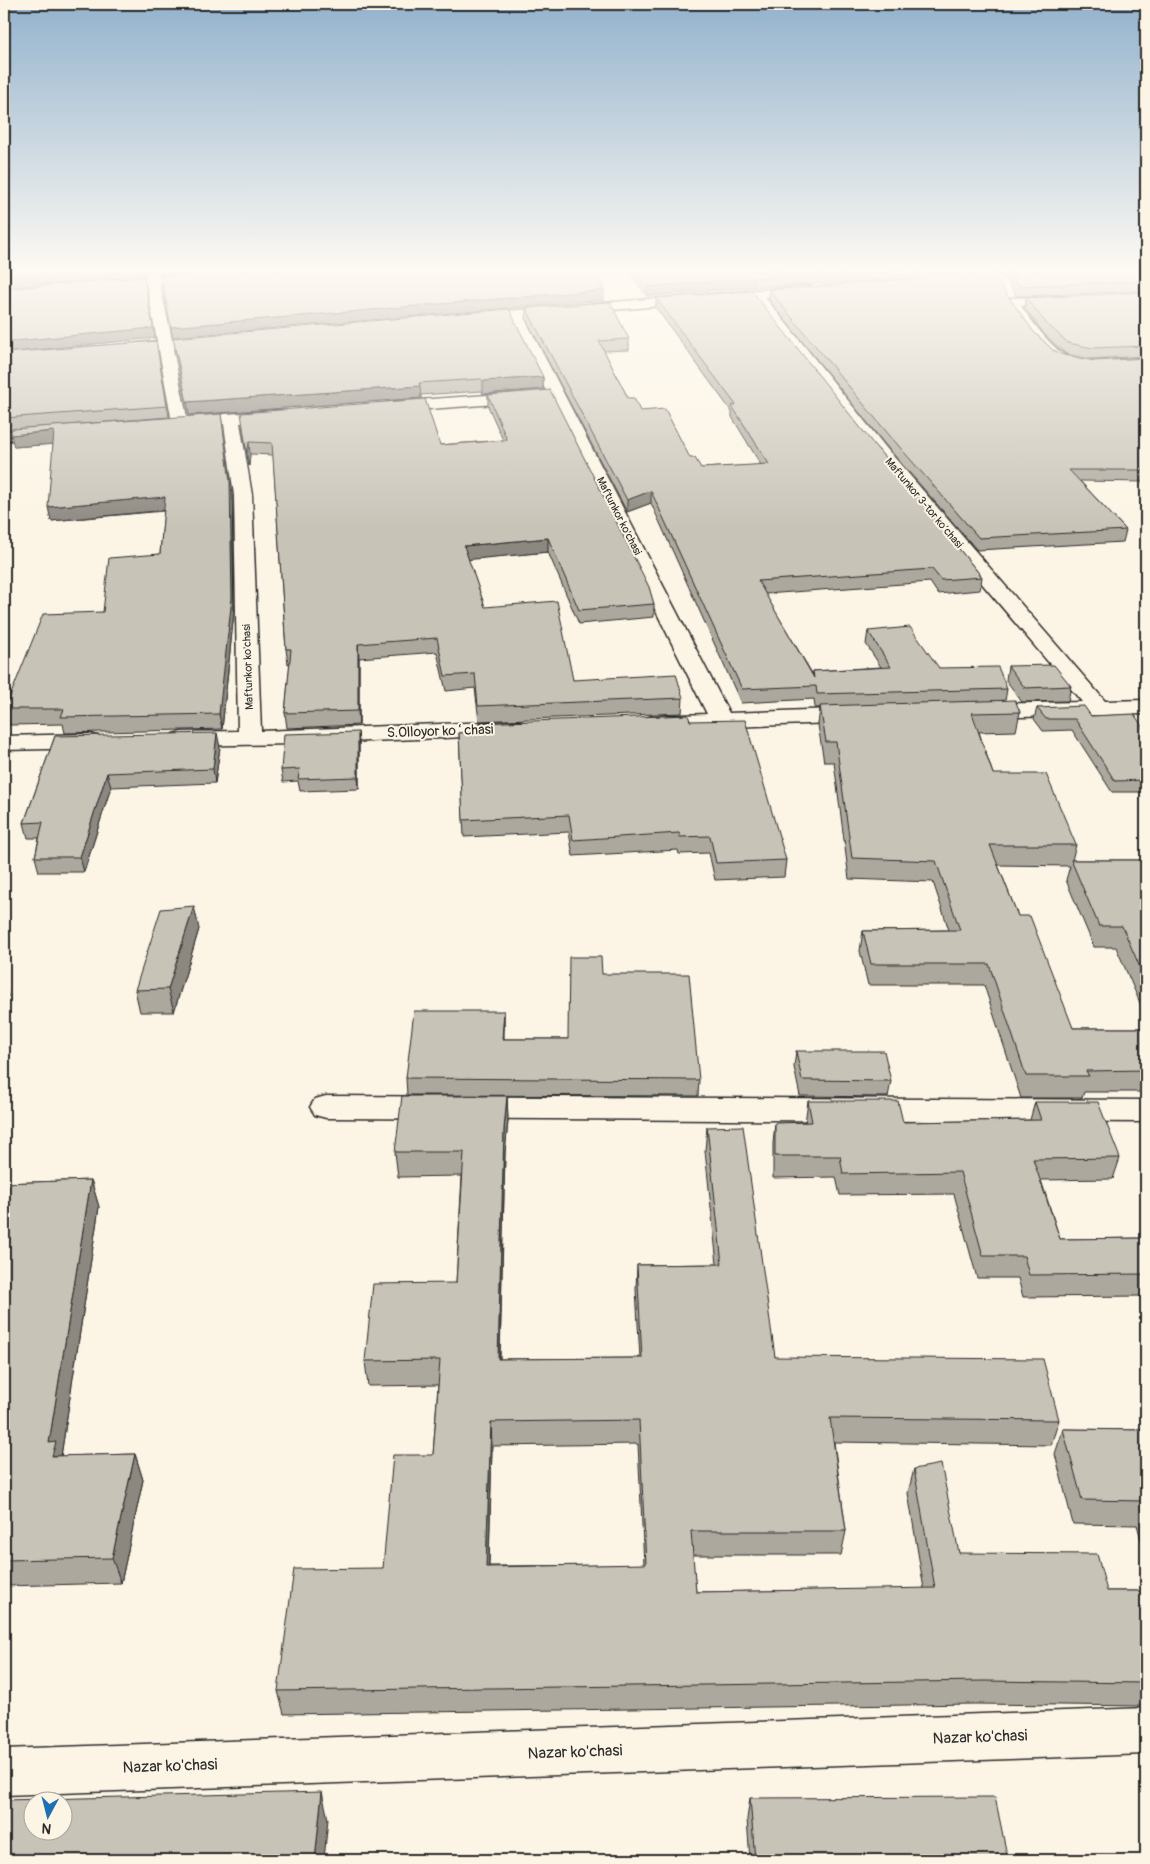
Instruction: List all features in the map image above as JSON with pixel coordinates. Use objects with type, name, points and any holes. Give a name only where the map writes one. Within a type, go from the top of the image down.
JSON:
[{"type":"street","points":[[168,357],[180,422]]},
{"type":"street","name":"Maftunkor ko'chasi","points":[[536,357],[575,429],[721,720]]},
{"type":"street","name":"Maftunkor 3-tor koʼchasi","points":[[805,357],[881,453],[1099,708]]},
{"type":"street","points":[[1061,357],[1064,360],[1079,363],[1146,362]]},
{"type":"street","points":[[368,408],[555,395]]},
{"type":"street","points":[[161,424],[290,414]]},
{"type":"street","name":"Maftunkor ko'chasi","points":[[231,418],[243,500],[250,738]]},
{"type":"street","points":[[4,436],[63,432]]},
{"type":"street","points":[[964,712],[1146,707]]},
{"type":"street","points":[[632,723],[878,714]]},
{"type":"street","name":"S.Olloyor koʻchasi","points":[[161,740],[544,727]]},
{"type":"street","points":[[4,743],[112,740]]},
{"type":"street","points":[[326,1107],[1146,1111]]},
{"type":"street","name":"Nazar ko'chasi","points":[[4,1772],[1146,1731]]},
{"type":"building","points":[[4,357],[159,357],[167,406],[4,418]]},
{"type":"building","points":[[177,357],[533,357],[543,377],[419,383],[420,386],[187,402]]},
{"type":"building","points":[[552,357],[607,357],[628,398],[634,398],[640,411],[665,409],[690,458],[695,458],[701,468],[769,464],[732,406],[736,405],[700,357],[804,357],[875,446],[955,539],[951,539],[982,577],[941,580],[932,569],[758,581],[814,678],[813,671],[891,667],[868,631],[910,627],[939,668],[998,667],[1007,689],[817,694],[816,686],[742,689],[651,491],[627,500]]},
{"type":"building","points":[[825,357],[1074,357],[1095,361],[1146,358],[1146,470],[1069,470],[1126,530],[979,538]]},
{"type":"building","points":[[550,390],[649,587],[654,604],[579,610],[548,538],[464,546],[485,607],[557,601],[573,680],[676,674],[683,698],[478,706],[475,674],[445,676],[437,638],[358,644],[358,711],[285,713],[291,649],[286,649],[272,443],[249,442],[247,454],[241,413],[425,399],[440,445],[507,440],[488,395]]},
{"type":"building","points":[[221,414],[230,482],[232,598],[219,714],[61,717],[64,709],[5,709],[43,614],[103,612],[109,558],[160,554],[165,497],[48,507],[54,431],[11,435],[11,429]]},
{"type":"building","points":[[1054,665],[1071,686],[1025,688],[1008,666]]},
{"type":"building","points":[[4,688],[9,688],[4,703]]},
{"type":"building","points":[[1015,700],[1020,712],[972,713],[993,774],[1046,774],[1076,845],[990,845],[1018,916],[1030,916],[1073,1028],[1146,1028],[1146,1070],[1086,1071],[1089,1076],[1026,1076],[989,964],[871,964],[863,931],[960,930],[936,861],[852,858],[836,742],[826,742],[820,706]]},
{"type":"building","points":[[1084,706],[1091,716],[1134,714],[1146,732],[1146,780],[1115,781],[1075,719],[1046,719],[1037,708]]},
{"type":"building","points":[[688,715],[690,721],[745,720],[786,860],[716,863],[710,836],[680,837],[679,833],[573,840],[569,815],[463,820],[459,733],[481,731],[480,723]]},
{"type":"building","points":[[358,732],[358,777],[298,779],[300,769],[281,770],[284,734]]},
{"type":"building","points":[[217,733],[213,769],[107,773],[80,857],[35,857],[43,822],[24,823],[55,736]]},
{"type":"building","points":[[1071,860],[1146,860],[1146,981],[1122,926],[1099,926]]},
{"type":"building","points":[[194,906],[168,989],[135,990],[161,909]]},
{"type":"building","points":[[569,957],[601,957],[602,974],[689,974],[699,1080],[406,1078],[414,1011],[504,1011],[502,1039],[568,1039]]},
{"type":"building","points":[[796,1051],[884,1051],[891,1081],[802,1080]]},
{"type":"building","points":[[402,1096],[507,1096],[504,1129],[498,1359],[642,1358],[637,1265],[722,1264],[707,1127],[743,1126],[775,1357],[1043,1359],[1059,1420],[830,1418],[846,1531],[691,1531],[696,1592],[935,1588],[914,1469],[941,1464],[959,1553],[1097,1554],[1107,1591],[1146,1591],[1146,1683],[984,1681],[278,1691],[294,1569],[383,1568],[393,1455],[433,1455],[440,1360],[365,1361],[373,1284],[456,1283],[464,1152],[395,1152]],"holes":[[[639,1420],[646,1564],[486,1567],[491,1422]]]},
{"type":"building","points":[[808,1101],[898,1101],[903,1122],[1041,1120],[1035,1102],[1098,1102],[1120,1158],[1033,1159],[1060,1239],[1146,1238],[1146,1274],[1029,1275],[1024,1256],[983,1256],[960,1172],[843,1174],[840,1156],[775,1156],[775,1123],[812,1122]]},
{"type":"building","points":[[91,1180],[49,1443],[56,1442],[52,1456],[135,1454],[112,1558],[4,1560],[4,1278],[7,1257],[4,1257],[4,1183]]},
{"type":"building","points":[[1063,1429],[1146,1430],[1146,1501],[1082,1500]]},
{"type":"building","points":[[322,1792],[315,1860],[4,1860],[4,1800],[22,1800],[22,1842],[72,1842],[72,1798]]},
{"type":"building","points":[[995,1797],[1008,1860],[755,1860],[750,1798]]}]
